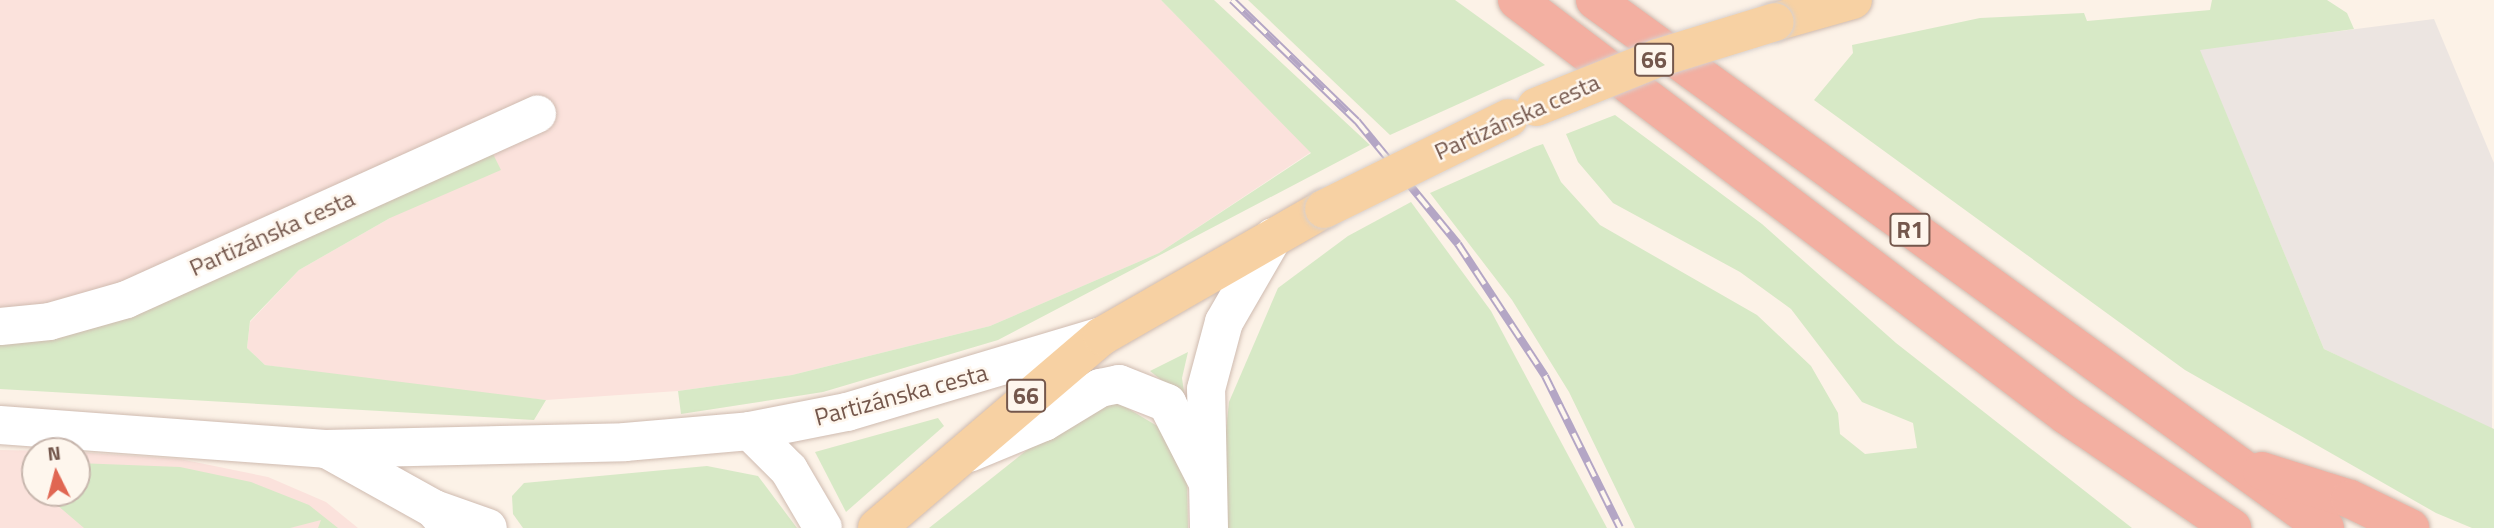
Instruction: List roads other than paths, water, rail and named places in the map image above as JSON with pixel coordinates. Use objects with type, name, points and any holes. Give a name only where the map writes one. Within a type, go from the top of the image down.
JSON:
[{"type":"highway","name":"R1","points":[[1517,0],[2033,390],[2232,528]]},
{"type":"highway","name":"R1","points":[[1595,0],[2220,458],[2325,528]]},
{"type":"highway","points":[[2220,458],[2350,499],[2410,528]]},
{"type":"main road","name":"Partizánska cesta","points":[[1102,336],[1324,209],[1522,113],[1658,58],[1853,0]]},
{"type":"main road","name":"66","points":[[877,528],[953,460],[1102,336]]},
{"type":"street","name":"Partizánska cesta","points":[[0,326],[49,321],[126,299],[537,113]]},
{"type":"street","points":[[1209,528],[1206,389],[1224,322],[1273,237]]},
{"type":"street","name":"Partizánska cesta","points":[[0,425],[325,449],[625,442],[750,431],[872,406],[1102,336]]},
{"type":"street","points":[[953,460],[1044,422],[1100,388],[1119,384],[1167,403],[1207,481]]},
{"type":"street","points":[[750,431],[789,470],[823,528]]},
{"type":"street","name":"Partizánska cesta","points":[[325,449],[442,522],[488,528]]},
{"type":"railway","points":[[1232,0],[1357,121],[1458,244],[1545,376],[1620,528]]}]
